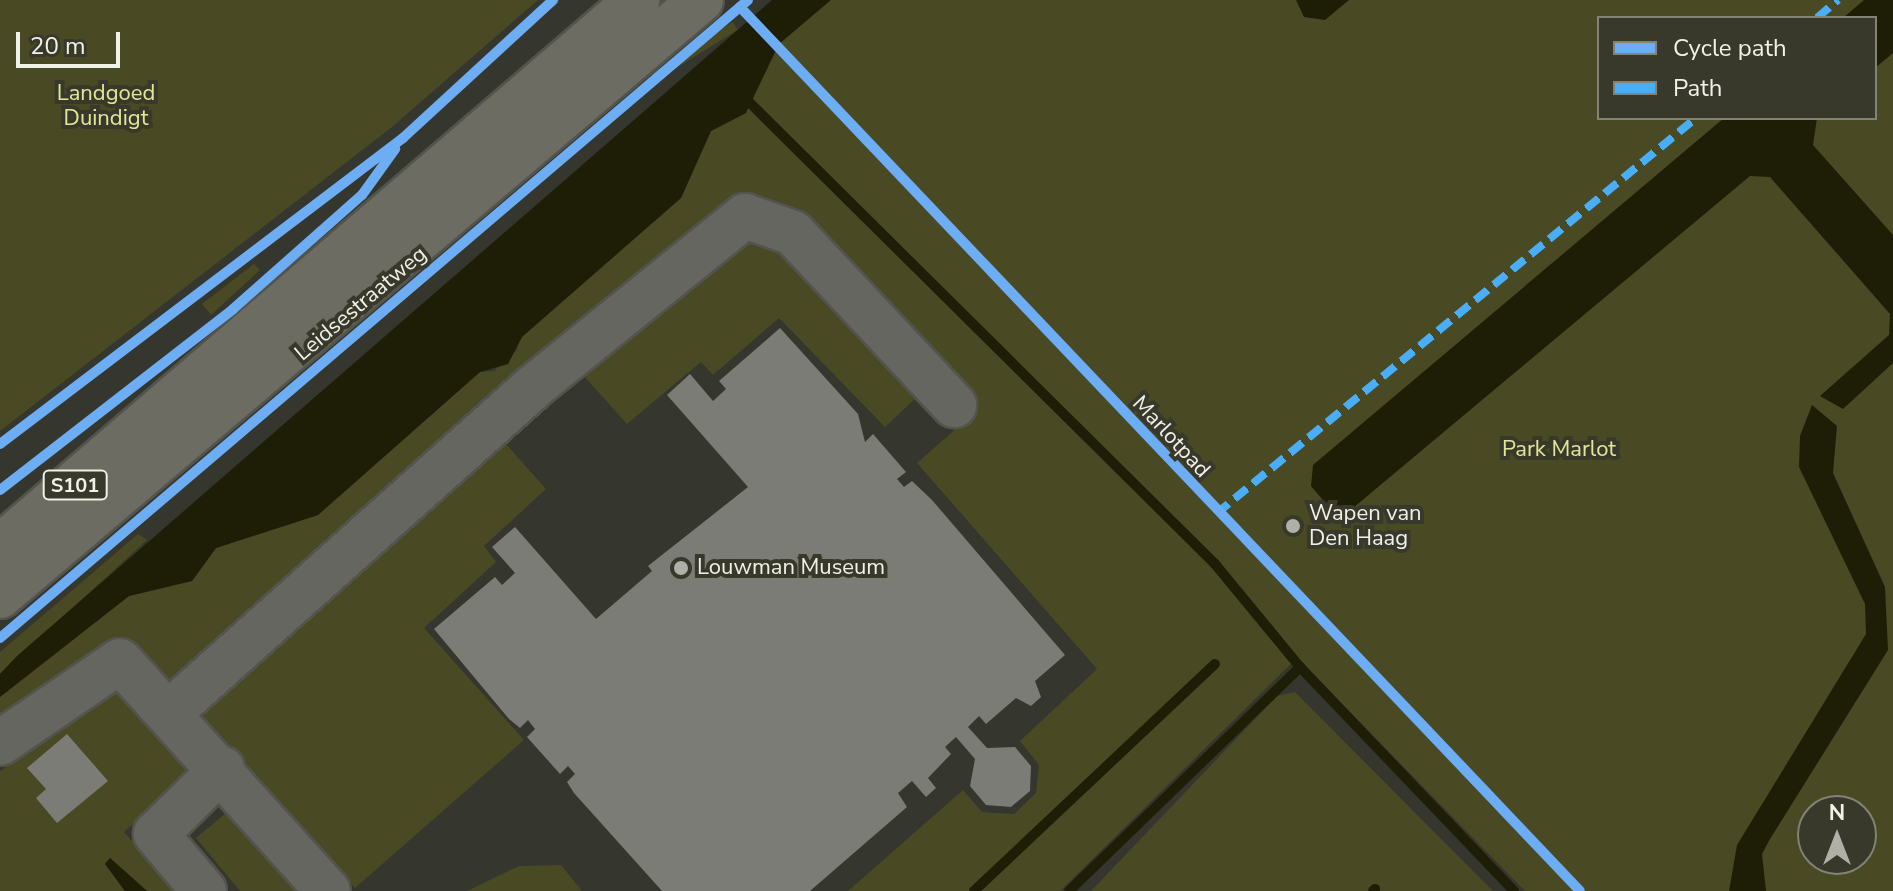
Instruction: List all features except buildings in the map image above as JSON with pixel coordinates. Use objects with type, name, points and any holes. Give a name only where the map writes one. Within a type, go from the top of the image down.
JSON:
[{"type":"main road","name":"S101","points":[[0,547],[637,0]]},
{"type":"main road","name":"Leidsestraatweg","points":[[0,596],[701,0]]},
{"type":"lane","points":[[170,712],[532,388],[745,216],[793,233],[954,405]]},
{"type":"lane","points":[[0,743],[120,661],[222,769],[328,891]]},
{"type":"lane","points":[[204,891],[156,834],[222,769]]},
{"type":"green space","name":"Landgoed Duindigt","points":[[0,0],[538,0],[392,127],[0,431]]},
{"type":"green space","name":"Park Marlot","points":[[802,0],[1893,0],[1893,891],[1525,891],[1297,658],[1060,891],[848,891],[963,790],[982,812],[1014,814],[1036,793],[1039,765],[1020,741],[1097,669],[917,463],[975,412],[779,212],[175,685],[141,654],[0,719],[0,697],[129,596],[192,581],[216,548],[318,515],[480,372],[494,371],[516,351],[521,337],[681,198],[711,131],[746,113],[723,67]]},
{"type":"green space","points":[[733,22],[738,30],[656,81],[651,73]]},
{"type":"green space","points":[[762,229],[919,395],[885,427],[779,318],[713,375],[701,362],[627,424],[574,365]]},
{"type":"green space","points":[[254,264],[260,270],[211,315],[202,304]]},
{"type":"green space","points":[[497,434],[546,489],[484,546],[496,562],[424,628],[524,740],[355,888],[190,702]]},
{"type":"green space","points":[[138,534],[147,540],[0,674],[0,652]]},
{"type":"green space","points":[[119,688],[193,772],[124,832],[175,891],[147,891],[110,858],[105,864],[125,891],[0,891],[0,771]]},
{"type":"green space","points":[[1295,692],[1493,891],[1091,891],[1277,696]]},
{"type":"green space","points":[[232,808],[300,891],[240,891],[196,838]]},
{"type":"green space","points":[[561,865],[582,891],[467,891],[519,866]]},
{"type":"shaded area","points":[[772,0],[831,0],[779,44],[746,113],[711,131],[681,198],[522,337],[508,364],[480,372],[318,515],[216,548],[192,581],[129,596],[0,697],[0,674],[17,656]]},
{"type":"shaded area","points":[[1296,0],[1349,0],[1325,20],[1304,17]]},
{"type":"shaded area","points":[[1864,0],[1893,0],[1893,53],[1877,66],[1877,16],[1845,16]]},
{"type":"shaded area","points":[[1722,120],[1817,120],[1813,145],[1893,235],[1893,363],[1843,409],[1820,396],[1889,335],[1890,314],[1770,177],[1750,176],[1347,513],[1333,512],[1311,486],[1313,465]]},
{"type":"shaded area","points":[[1812,405],[1837,426],[1833,473],[1885,587],[1888,650],[1762,854],[1766,891],[1729,891],[1737,845],[1866,634],[1865,604],[1799,467],[1800,436]]},
{"type":"shaded area","points":[[110,858],[147,891],[125,891],[105,864]]},
{"type":"waterway","points":[[749,102],[1215,564],[1300,667],[1514,891]]},
{"type":"waterway","points":[[974,891],[1215,664]]},
{"type":"waterway","points":[[1069,891],[1300,667]]},
{"type":"marked path","points":[[1819,16],[1838,0]]},
{"type":"marked path","points":[[1216,514],[1694,120]]},
{"type":"cycle path","points":[[0,444],[403,138],[553,0]]},
{"type":"cycle path","points":[[0,638],[748,0]]},
{"type":"cycle path","name":"Marlotpad","points":[[740,7],[1580,891]]},
{"type":"cycle path","points":[[0,490],[233,309],[362,195],[395,149]]},
{"type":"place","name":"Wapen van Den Haag","points":[[1293,526]]},
{"type":"place","name":"Louwman Museum","points":[[681,568]]}]
